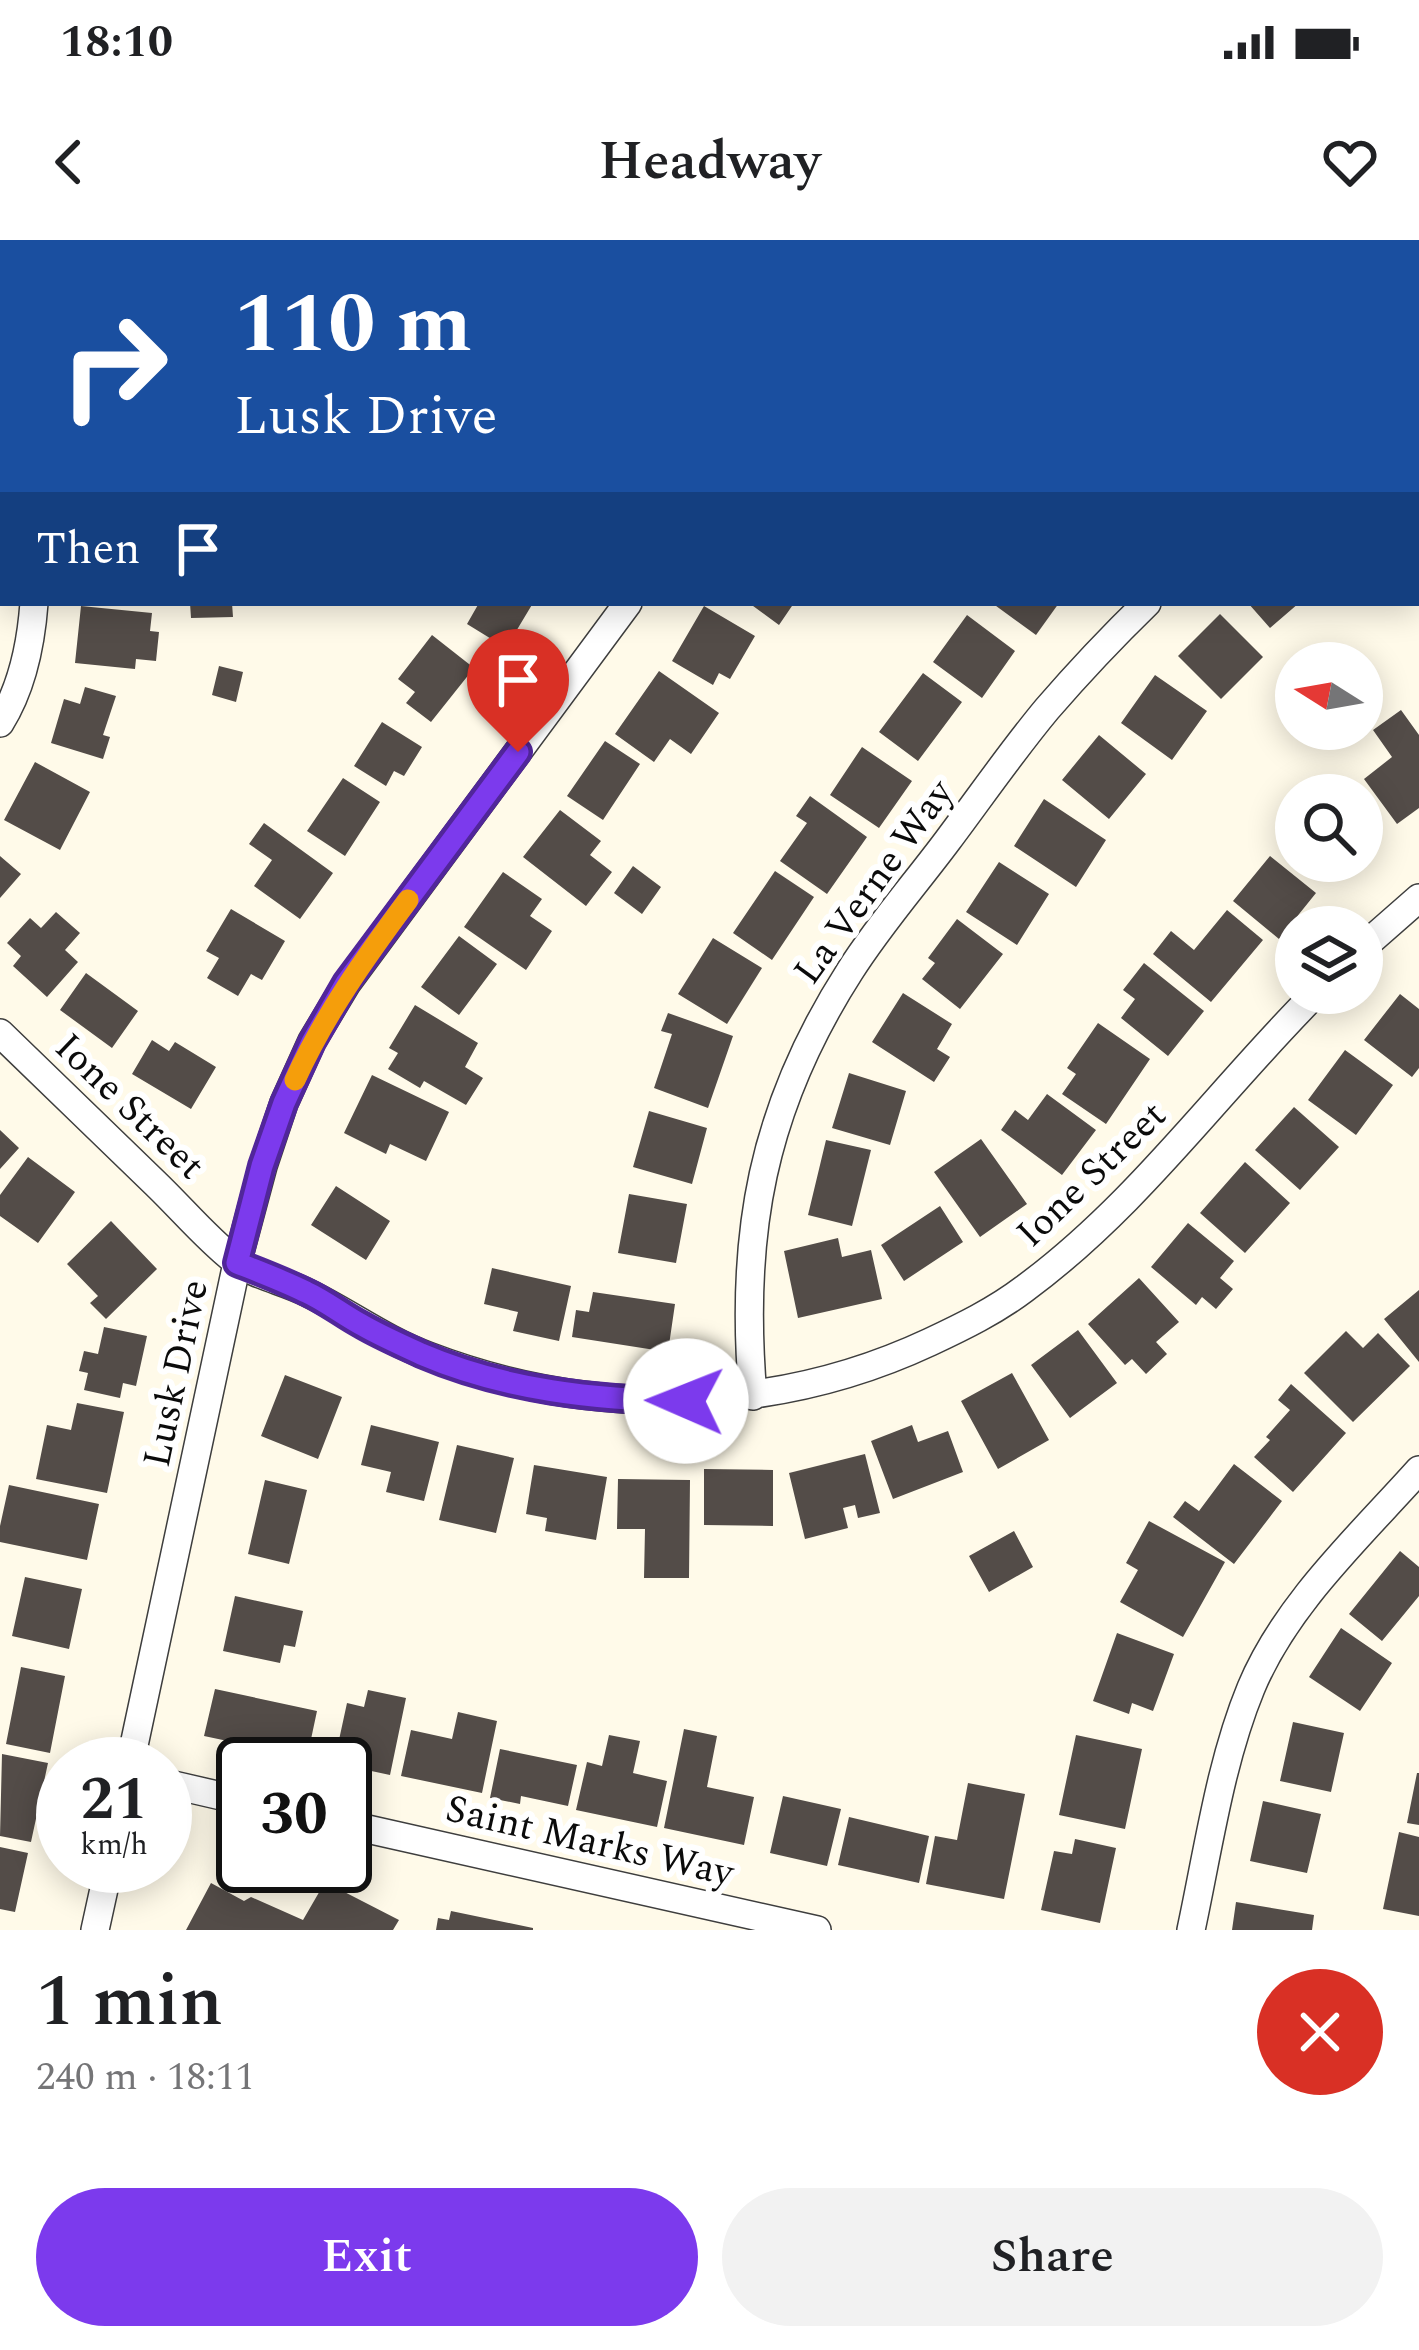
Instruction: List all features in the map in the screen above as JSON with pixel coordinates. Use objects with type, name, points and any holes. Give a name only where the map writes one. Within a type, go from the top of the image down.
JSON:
[{"type":"street","points":[[0,723],[22,672],[33,606]]},
{"type":"street","name":"Lusk Drive","points":[[136,1737],[237,1263],[284,1103],[346,983],[626,606]]},
{"type":"street","name":"La Verne Way","points":[[753,1396],[747,1329],[756,1202],[771,1140],[819,1022],[852,967],[1044,713],[1144,606]]},
{"type":"street","points":[[1383,930],[1419,898]]},
{"type":"street","name":"Ione Street","points":[[0,1033],[237,1263],[309,1293],[366,1328],[426,1356],[489,1377],[554,1392],[686,1401],[753,1396],[839,1377],[902,1355],[1019,1293],[1121,1208],[1297,1014]]},
{"type":"street","points":[[1191,1930],[1234,1736],[1252,1685],[1309,1594],[1419,1470]]},
{"type":"street","name":"Saint Marks Way","points":[[372,1830],[817,1930]]},
{"type":"street","points":[[95,1930],[103,1893]]},
{"type":"building","points":[[81,606],[152,613],[150,631],[159,632],[156,661],[136,659],[135,669],[75,663]]},
{"type":"building","points":[[190,606],[232,606],[233,617],[191,618]]},
{"type":"building","points":[[477,606],[531,606],[506,648],[467,624]]},
{"type":"building","points":[[704,606],[755,636],[730,679],[719,673],[713,685],[672,661]]},
{"type":"building","points":[[753,606],[792,606],[779,625]]},
{"type":"building","points":[[996,606],[1057,606],[1036,635]]},
{"type":"building","points":[[1251,606],[1296,606],[1270,628]]},
{"type":"building","points":[[1220,614],[1263,657],[1221,699],[1178,656]]},
{"type":"building","points":[[967,615],[1015,651],[982,698],[933,662]]},
{"type":"building","points":[[432,635],[474,668],[431,722],[406,703],[415,692],[398,679]]},
{"type":"building","points":[[219,666],[243,672],[236,702],[212,695]]},
{"type":"building","points":[[659,671],[719,713],[691,754],[670,739],[654,762],[615,734]]},
{"type":"building","points":[[923,673],[962,702],[918,761],[879,732]]},
{"type":"building","points":[[1155,675],[1207,711],[1172,760],[1121,723]]},
{"type":"building","points":[[85,687],[116,696],[103,735],[110,737],[103,759],[51,743],[64,699],[80,704]]},
{"type":"building","points":[[1401,710],[1419,735],[1419,808],[1397,824],[1383,805],[1383,774],[1370,774],[1392,757],[1383,744],[1383,723]]},
{"type":"building","points":[[382,722],[422,747],[404,776],[394,771],[386,786],[354,766]]},
{"type":"building","points":[[1099,735],[1146,774],[1109,819],[1062,780]]},
{"type":"building","points":[[605,741],[640,764],[603,820],[567,796]]},
{"type":"building","points":[[862,747],[912,781],[879,828],[830,795]]},
{"type":"building","points":[[35,762],[90,792],[60,850],[4,820]]},
{"type":"building","points":[[343,778],[380,802],[345,856],[307,831]]},
{"type":"building","points":[[810,796],[867,837],[827,894],[780,861],[807,823],[796,816]]},
{"type":"building","points":[[1044,799],[1106,840],[1076,887],[1014,846]]},
{"type":"building","points":[[560,810],[601,841],[590,855],[612,872],[586,906],[523,857]]},
{"type":"building","points":[[264,823],[333,873],[300,919],[254,886],[272,860],[249,844]]},
{"type":"building","points":[[0,856],[21,874],[0,898]]},
{"type":"building","points":[[1270,856],[1275,860],[1275,882],[1302,882],[1316,893],[1306,906],[1275,906],[1275,936],[1233,901]]},
{"type":"building","points":[[999,862],[1049,894],[1017,945],[966,912]]},
{"type":"building","points":[[633,866],[661,887],[642,914],[614,893]]},
{"type":"building","points":[[775,871],[814,897],[772,960],[733,933]]},
{"type":"building","points":[[503,872],[542,899],[530,916],[552,931],[526,970],[464,927]]},
{"type":"building","points":[[231,909],[285,941],[262,980],[251,974],[238,996],[207,978],[219,958],[206,951]]},
{"type":"building","points":[[1227,910],[1263,940],[1211,1002],[1153,954],[1171,931],[1194,950]]},
{"type":"building","points":[[56,912],[80,933],[65,950],[78,962],[47,997],[13,966],[21,956],[7,943],[30,918],[41,928]]},
{"type":"building","points":[[957,919],[1003,954],[960,1009],[922,979],[935,963],[928,958]]},
{"type":"building","points":[[459,936],[497,964],[459,1015],[421,987]]},
{"type":"building","points":[[713,938],[762,968],[727,1024],[678,994]]},
{"type":"building","points":[[1144,963],[1204,1011],[1168,1056],[1121,1018],[1135,999],[1123,990]]},
{"type":"building","points":[[86,973],[138,1011],[112,1048],[60,1010]]},
{"type":"building","points":[[903,993],[952,1024],[937,1049],[950,1057],[934,1082],[872,1042]]},
{"type":"building","points":[[1400,994],[1419,1009],[1419,1068],[1412,1077],[1364,1040]]},
{"type":"building","points":[[415,1005],[478,1043],[465,1067],[483,1078],[466,1105],[424,1081],[420,1088],[388,1069],[398,1053],[389,1048]]},
{"type":"building","points":[[668,1013],[733,1036],[708,1108],[654,1088],[672,1034],[661,1031]]},
{"type":"building","points":[[1098,1023],[1150,1059],[1106,1124],[1062,1094],[1076,1074],[1067,1068]]},
{"type":"building","points":[[152,1040],[169,1051],[175,1042],[216,1067],[191,1109],[132,1074]]},
{"type":"building","points":[[1345,1050],[1393,1085],[1356,1135],[1308,1100]]},
{"type":"building","points":[[849,1073],[906,1091],[890,1145],[832,1128]]},
{"type":"building","points":[[372,1075],[449,1112],[426,1161],[390,1144],[386,1154],[344,1133]]},
{"type":"building","points":[[1047,1094],[1096,1130],[1062,1175],[1001,1130],[1015,1110],[1028,1120]]},
{"type":"building","points":[[1294,1107],[1339,1147],[1300,1190],[1255,1150]]},
{"type":"building","points":[[649,1111],[707,1128],[692,1184],[633,1167]]},
{"type":"building","points":[[0,1130],[19,1148],[0,1169]]},
{"type":"building","points":[[981,1139],[1027,1204],[980,1237],[934,1172]]},
{"type":"building","points":[[826,1140],[871,1150],[852,1226],[808,1215]]},
{"type":"building","points":[[28,1157],[75,1192],[38,1243],[0,1216],[0,1195]]},
{"type":"building","points":[[1245,1162],[1290,1203],[1245,1253],[1200,1213]]},
{"type":"building","points":[[336,1186],[390,1221],[366,1260],[311,1225]]},
{"type":"building","points":[[629,1194],[687,1204],[676,1263],[618,1253]]},
{"type":"building","points":[[940,1206],[963,1242],[904,1281],[881,1245]]},
{"type":"building","points":[[111,1221],[157,1269],[106,1319],[90,1303],[98,1296],[67,1264]]},
{"type":"building","points":[[1188,1223],[1234,1261],[1220,1278],[1233,1289],[1216,1309],[1202,1297],[1196,1305],[1151,1267]]},
{"type":"building","points":[[838,1238],[842,1257],[871,1250],[882,1299],[798,1318],[784,1251]]},
{"type":"building","points":[[492,1268],[571,1286],[559,1341],[513,1331],[518,1312],[484,1304]]},
{"type":"building","points":[[1139,1278],[1179,1322],[1156,1342],[1167,1354],[1146,1374],[1132,1359],[1125,1365],[1088,1324]]},
{"type":"building","points":[[1419,1290],[1419,1362],[1384,1319]]},
{"type":"building","points":[[593,1292],[675,1304],[668,1352],[572,1337],[576,1310],[589,1312]]},
{"type":"building","points":[[104,1327],[147,1336],[136,1386],[123,1383],[120,1398],[84,1390],[88,1373],[79,1371],[84,1351],[98,1354]]},
{"type":"building","points":[[1078,1330],[1117,1383],[1070,1418],[1031,1365]]},
{"type":"building","points":[[1346,1331],[1363,1348],[1378,1333],[1410,1366],[1353,1422],[1304,1373]]},
{"type":"building","points":[[1012,1373],[1049,1440],[998,1469],[961,1401]]},
{"type":"building","points":[[285,1375],[342,1397],[318,1459],[261,1436]]},
{"type":"building","points":[[1291,1384],[1346,1433],[1293,1492],[1254,1457],[1290,1410],[1278,1400]]},
{"type":"building","points":[[77,1403],[124,1412],[107,1493],[36,1479],[47,1425],[71,1430]]},
{"type":"building","points":[[371,1425],[439,1442],[424,1501],[386,1492],[391,1472],[361,1465]]},
{"type":"building","points":[[912,1425],[918,1442],[948,1431],[963,1472],[893,1499],[871,1441]]},
{"type":"building","points":[[457,1445],[514,1458],[496,1533],[439,1520]]},
{"type":"building","points":[[865,1454],[880,1513],[858,1518],[855,1505],[843,1508],[848,1528],[805,1539],[789,1473]]},
{"type":"building","points":[[1234,1464],[1282,1501],[1234,1564],[1173,1517],[1185,1501],[1199,1511]]},
{"type":"building","points":[[534,1465],[607,1477],[596,1540],[545,1531],[547,1518],[526,1514]]},
{"type":"building","points":[[704,1469],[773,1470],[773,1526],[704,1525]]},
{"type":"building","points":[[618,1479],[690,1480],[689,1578],[644,1578],[645,1529],[617,1529]]},
{"type":"building","points":[[265,1480],[307,1490],[289,1564],[248,1554]]},
{"type":"building","points":[[9,1485],[99,1504],[87,1560],[0,1542]]},
{"type":"building","points":[[1149,1521],[1225,1562],[1183,1637],[1120,1602],[1138,1570],[1126,1563]]},
{"type":"building","points":[[1014,1531],[1033,1567],[989,1592],[969,1556]]},
{"type":"building","points":[[1400,1551],[1419,1567],[1419,1596],[1382,1641],[1349,1614]]},
{"type":"building","points":[[25,1577],[82,1589],[69,1649],[12,1636]]},
{"type":"building","points":[[235,1596],[303,1611],[295,1647],[284,1645],[280,1663],[223,1651]]},
{"type":"building","points":[[1341,1628],[1392,1663],[1360,1711],[1309,1677]]},
{"type":"building","points":[[1117,1633],[1174,1654],[1153,1711],[1132,1703],[1129,1714],[1093,1701]]},
{"type":"building","points":[[21,1667],[65,1676],[53,1737],[36,1737],[36,1750],[6,1744]]},
{"type":"building","points":[[215,1689],[317,1711],[311,1737],[204,1736]]},
{"type":"building","points":[[368,1690],[406,1698],[390,1775],[372,1771],[372,1737],[340,1737],[347,1703],[364,1707]]},
{"type":"building","points":[[458,1712],[497,1721],[482,1793],[401,1776],[411,1730],[452,1739]]},
{"type":"building","points":[[1293,1722],[1344,1733],[1331,1792],[1280,1781]]},
{"type":"building","points":[[684,1729],[717,1736],[707,1787],[754,1797],[744,1845],[664,1828]]},
{"type":"building","points":[[609,1735],[640,1741],[633,1773],[667,1781],[657,1827],[576,1810],[587,1762],[602,1766]]},
{"type":"building","points":[[1076,1735],[1142,1749],[1125,1829],[1059,1815]]},
{"type":"building","points":[[500,1749],[577,1765],[568,1806],[521,1796],[520,1804],[490,1798]]},
{"type":"building","points":[[2,1754],[36,1761],[31,1842],[0,1836]]},
{"type":"building","points":[[1419,1773],[1419,1825],[1407,1823]]},
{"type":"building","points":[[968,1783],[1025,1794],[1004,1899],[926,1884],[935,1836],[957,1840]]},
{"type":"building","points":[[783,1796],[841,1809],[827,1866],[770,1853]]},
{"type":"building","points":[[1263,1801],[1321,1814],[1307,1873],[1250,1861]]},
{"type":"building","points":[[849,1817],[929,1836],[919,1883],[838,1865]]},
{"type":"building","points":[[1399,1832],[1419,1837],[1419,1916],[1383,1909]]},
{"type":"building","points":[[1075,1839],[1116,1848],[1100,1923],[1041,1910],[1054,1851],[1072,1854]]},
{"type":"building","points":[[0,1847],[28,1853],[15,1912],[0,1909]]},
{"type":"building","points":[[211,1883],[216,1893],[229,1893],[244,1901],[251,1897],[303,1920],[319,1893],[346,1893],[399,1920],[393,1930],[186,1930]]},
{"type":"building","points":[[1236,1902],[1314,1915],[1312,1930],[1232,1930]]},
{"type":"building","points":[[451,1911],[533,1930],[436,1930],[438,1918],[449,1920]]},
{"type":"slow traffic","points":[[295,1080],[346,983],[408,900]]},
{"type":"route","points":[[518,752],[346,983],[312,1042],[262,1166],[237,1263],[309,1293],[366,1328],[426,1356],[489,1377],[554,1392],[686,1401]]}]
